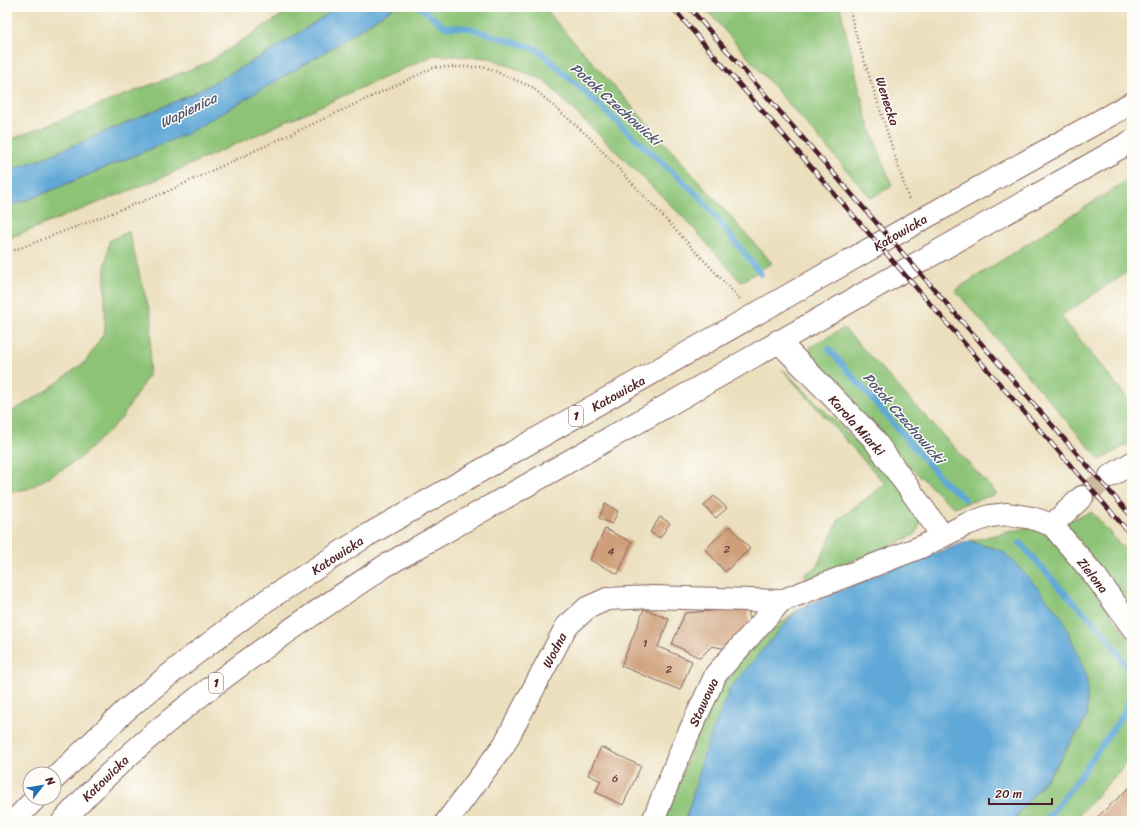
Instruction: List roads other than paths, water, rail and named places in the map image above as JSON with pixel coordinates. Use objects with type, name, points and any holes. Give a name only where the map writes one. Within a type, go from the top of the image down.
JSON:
[{"type":"main road","name":"Katowicka","points":[[62,771],[126,710],[190,658],[267,600],[366,536],[1132,102]]},
{"type":"main road","name":"Katowicka","points":[[63,821],[78,804],[143,742],[217,682],[273,640],[384,566],[1132,141]]},
{"type":"main road","name":"Karola Miarki","points":[[778,341],[873,438],[942,535]]},
{"type":"main road","points":[[1110,476],[1132,462]]},
{"type":"main road","points":[[781,601],[921,547],[942,535],[990,516],[1008,514],[1032,518],[1052,525],[1082,497]]},
{"type":"main road","name":"Zielona","points":[[1052,525],[1096,577],[1132,627]]},
{"type":"main road","name":"Wodna","points":[[447,821],[504,744],[566,628],[587,608],[607,599],[652,597],[781,601]]},
{"type":"main road","name":"Stawowa","points":[[653,821],[682,748],[716,674],[781,601]]},
{"type":"main road","points":[[14,821],[28,806]]},
{"type":"water","name":"Wapienica","points":[[338,7],[394,7],[327,51],[186,134],[40,195],[7,207],[7,171],[39,160],[193,94],[273,50]]},
{"type":"water","points":[[969,541],[1003,551],[1029,578],[1062,617],[1087,676],[1087,717],[1055,767],[1013,821],[684,821],[687,816],[705,750],[731,687],[798,609],[886,571]]},
{"type":"waterway","name":"Potok Czechowicki","points":[[420,7],[445,27],[469,28],[537,49],[701,198],[761,274]]},
{"type":"waterway","name":"Potok Czechowicki","points":[[829,349],[944,482],[965,499]]},
{"type":"waterway","name":"Potok Czechowicki","points":[[1020,543],[1060,588],[1106,635],[1130,671],[1132,681]]},
{"type":"waterway","name":"Potok Czechowicki","points":[[1045,821],[1079,778],[1124,713],[1132,693]]},
{"type":"tunnel","points":[[1082,497],[1110,476]]},
{"type":"railway","points":[[672,7],[1132,536]]},
{"type":"railway","points":[[689,7],[1132,517]]}]
